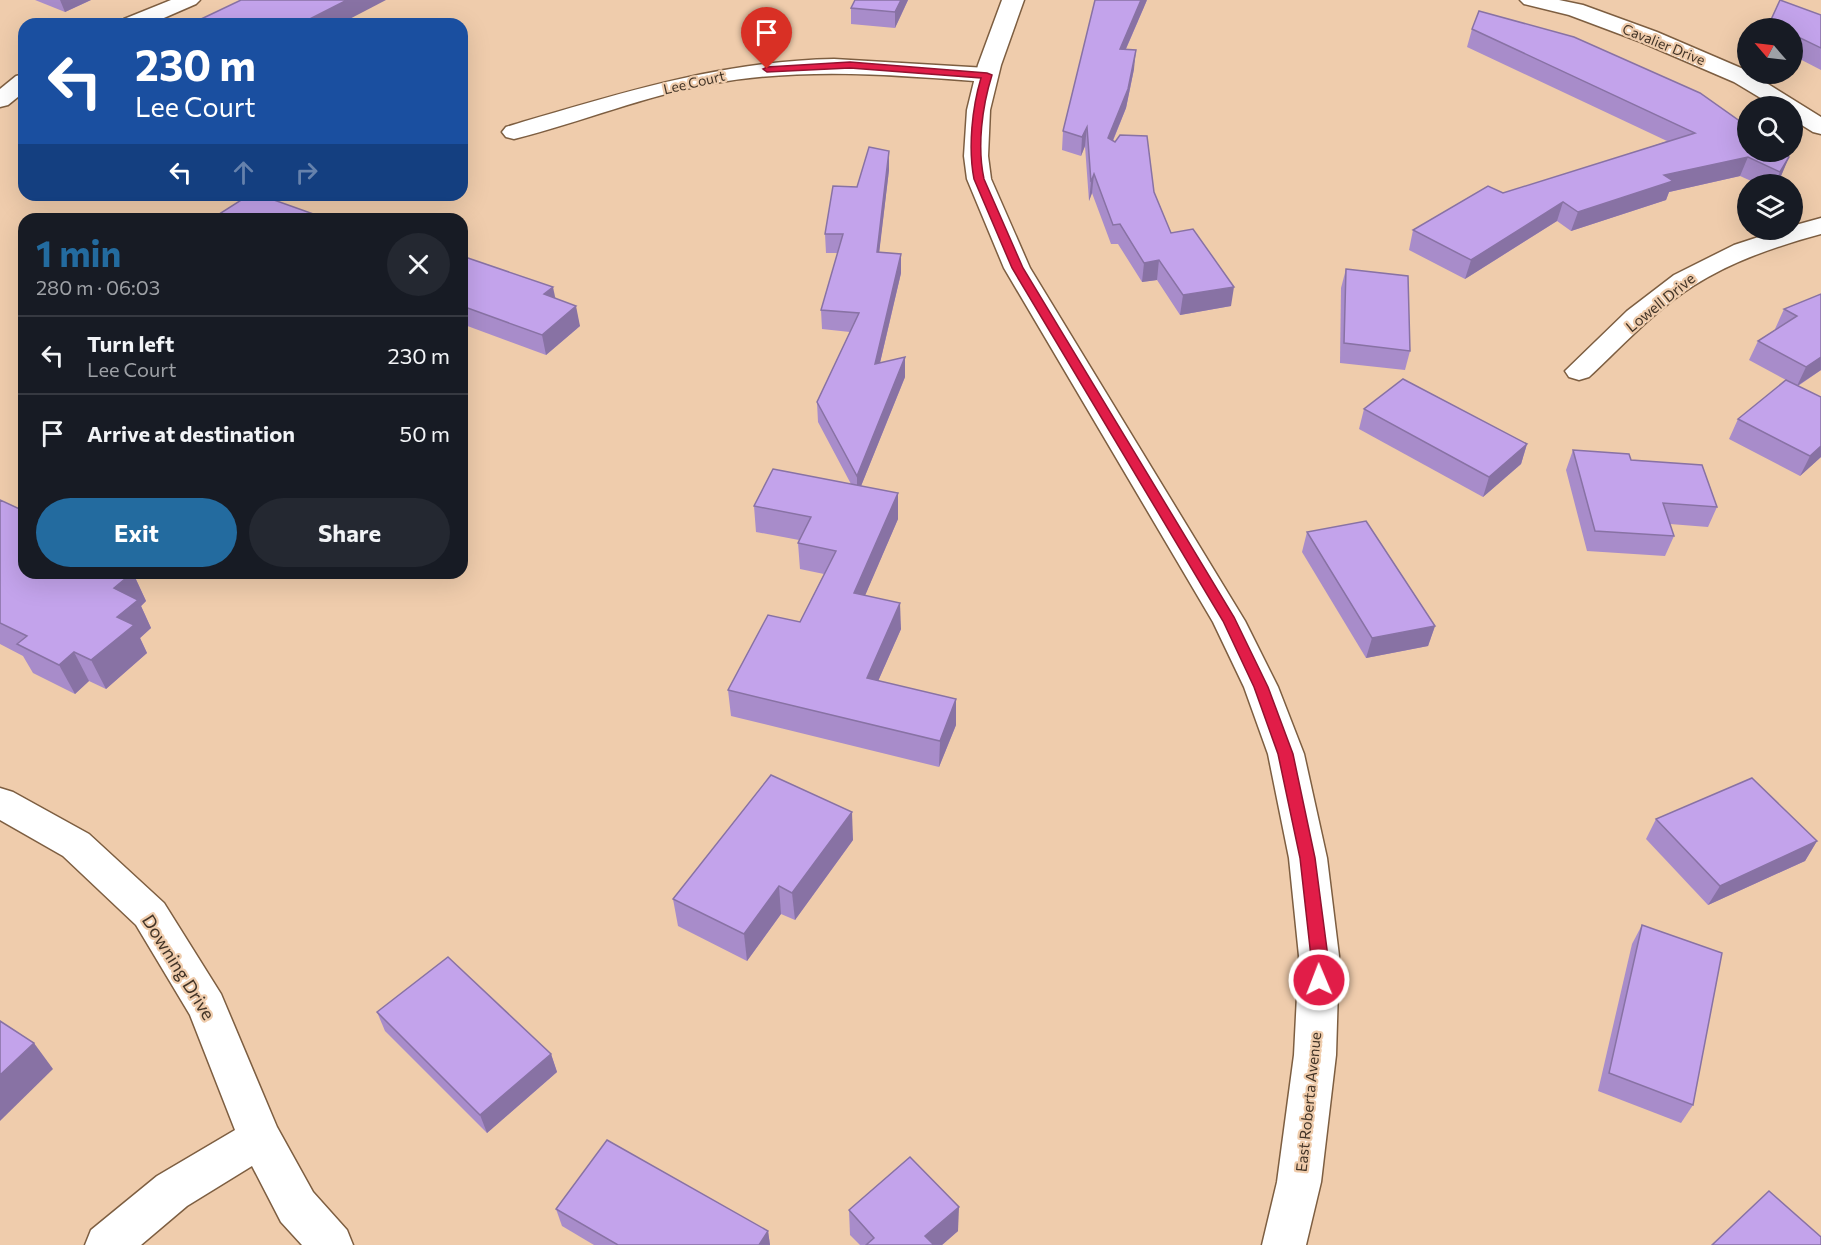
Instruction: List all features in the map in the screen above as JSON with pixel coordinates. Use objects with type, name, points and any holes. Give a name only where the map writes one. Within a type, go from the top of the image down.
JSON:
[{"type":"street","points":[[146,18],[189,0]]},
{"type":"street","name":"East Roberta Avenue","points":[[1012,0],[981,96],[976,164],[979,179],[1017,268],[1229,621],[1261,687],[1286,754],[1308,858],[1319,957],[1315,1055],[1310,1101],[1299,1182],[1284,1245]]},
{"type":"street","name":"Cavalier Drive","points":[[1531,0],[1604,20],[1703,59],[1742,76],[1773,96]]},
{"type":"street","name":"Lee Court","points":[[514,132],[639,94],[744,71],[850,65],[987,75]]},
{"type":"street","points":[[0,100],[18,86]]},
{"type":"street","name":"Cavalier Drive","points":[[1803,116],[1821,127]]},
{"type":"street","name":"Lowell Drive","points":[[1578,371],[1668,291],[1698,271],[1760,243],[1821,226]]},
{"type":"street","name":"Downing Drive","points":[[0,802],[76,845],[150,915],[207,1007],[260,1138],[297,1207],[331,1245]]},
{"type":"street","points":[[107,1245],[172,1191],[260,1138]]},
{"type":"building","points":[[241,0],[347,0],[312,18],[203,18]]},
{"type":"building","points":[[855,0],[901,0],[895,12],[851,8]]},
{"type":"building","points":[[1095,0],[1141,0],[1120,49],[1136,50],[1128,89],[1108,138],[1115,142],[1120,135],[1147,136],[1154,192],[1171,233],[1193,229],[1234,287],[1183,295],[1159,260],[1144,263],[1120,224],[1113,225],[1094,174],[1091,182],[1087,127],[1082,137],[1063,131]]},
{"type":"building","points":[[1780,0],[1821,15],[1821,48],[1803,39],[1803,18],[1772,18]]},
{"type":"building","points":[[1479,11],[1574,37],[1700,93],[1737,119],[1737,159],[1664,175],[1673,181],[1578,212],[1563,202],[1471,260],[1413,230],[1488,186],[1503,193],[1695,133],[1472,29]]},
{"type":"building","points":[[869,147],[889,151],[877,252],[901,254],[875,364],[905,357],[857,476],[817,402],[859,313],[821,310],[843,234],[825,234],[833,186],[857,187]]},
{"type":"building","points":[[1759,162],[1786,162],[1780,172]]},
{"type":"building","points":[[240,201],[277,201],[311,213],[221,213]]},
{"type":"building","points":[[468,258],[553,287],[544,294],[576,306],[542,335],[468,308]]},
{"type":"building","points":[[1346,269],[1408,276],[1410,351],[1344,343]]},
{"type":"building","points":[[1821,294],[1821,357],[1806,367],[1758,341],[1797,316],[1784,309]]},
{"type":"building","points":[[1403,379],[1527,444],[1489,477],[1364,409]]},
{"type":"building","points":[[1786,380],[1821,397],[1821,446],[1810,456],[1738,419]]},
{"type":"building","points":[[1573,450],[1629,454],[1631,460],[1702,465],[1717,507],[1663,503],[1674,536],[1595,531]]},
{"type":"building","points":[[773,469],[898,493],[854,593],[900,603],[867,678],[956,699],[940,741],[728,690],[768,615],[800,622],[836,551],[798,543],[811,517],[754,506]]},
{"type":"building","points":[[0,500],[18,508],[18,579],[125,579],[114,588],[138,600],[117,617],[134,625],[91,660],[74,652],[59,665],[17,644],[27,636],[0,623]]},
{"type":"building","points":[[1366,521],[1435,626],[1372,638],[1307,532]]},
{"type":"building","points":[[771,775],[852,812],[792,893],[779,886],[744,934],[673,899]]},
{"type":"building","points":[[1752,778],[1817,841],[1720,886],[1656,819]]},
{"type":"building","points":[[1642,925],[1722,953],[1693,1105],[1609,1073]]},
{"type":"building","points":[[448,957],[551,1054],[480,1115],[377,1012]]},
{"type":"building","points":[[0,1021],[34,1043],[0,1075]]},
{"type":"building","points":[[607,1140],[768,1231],[759,1245],[618,1245],[556,1209]]},
{"type":"building","points":[[910,1157],[959,1207],[925,1236],[934,1245],[866,1245],[874,1238],[849,1210]]},
{"type":"building","points":[[1769,1191],[1821,1237],[1821,1245],[1712,1245]]},
{"type":"route","points":[[767,69],[850,65],[987,75],[981,96],[976,164],[979,179],[1017,268],[1229,621],[1261,687],[1278,732],[1286,754],[1308,858],[1319,957],[1319,980]]}]
